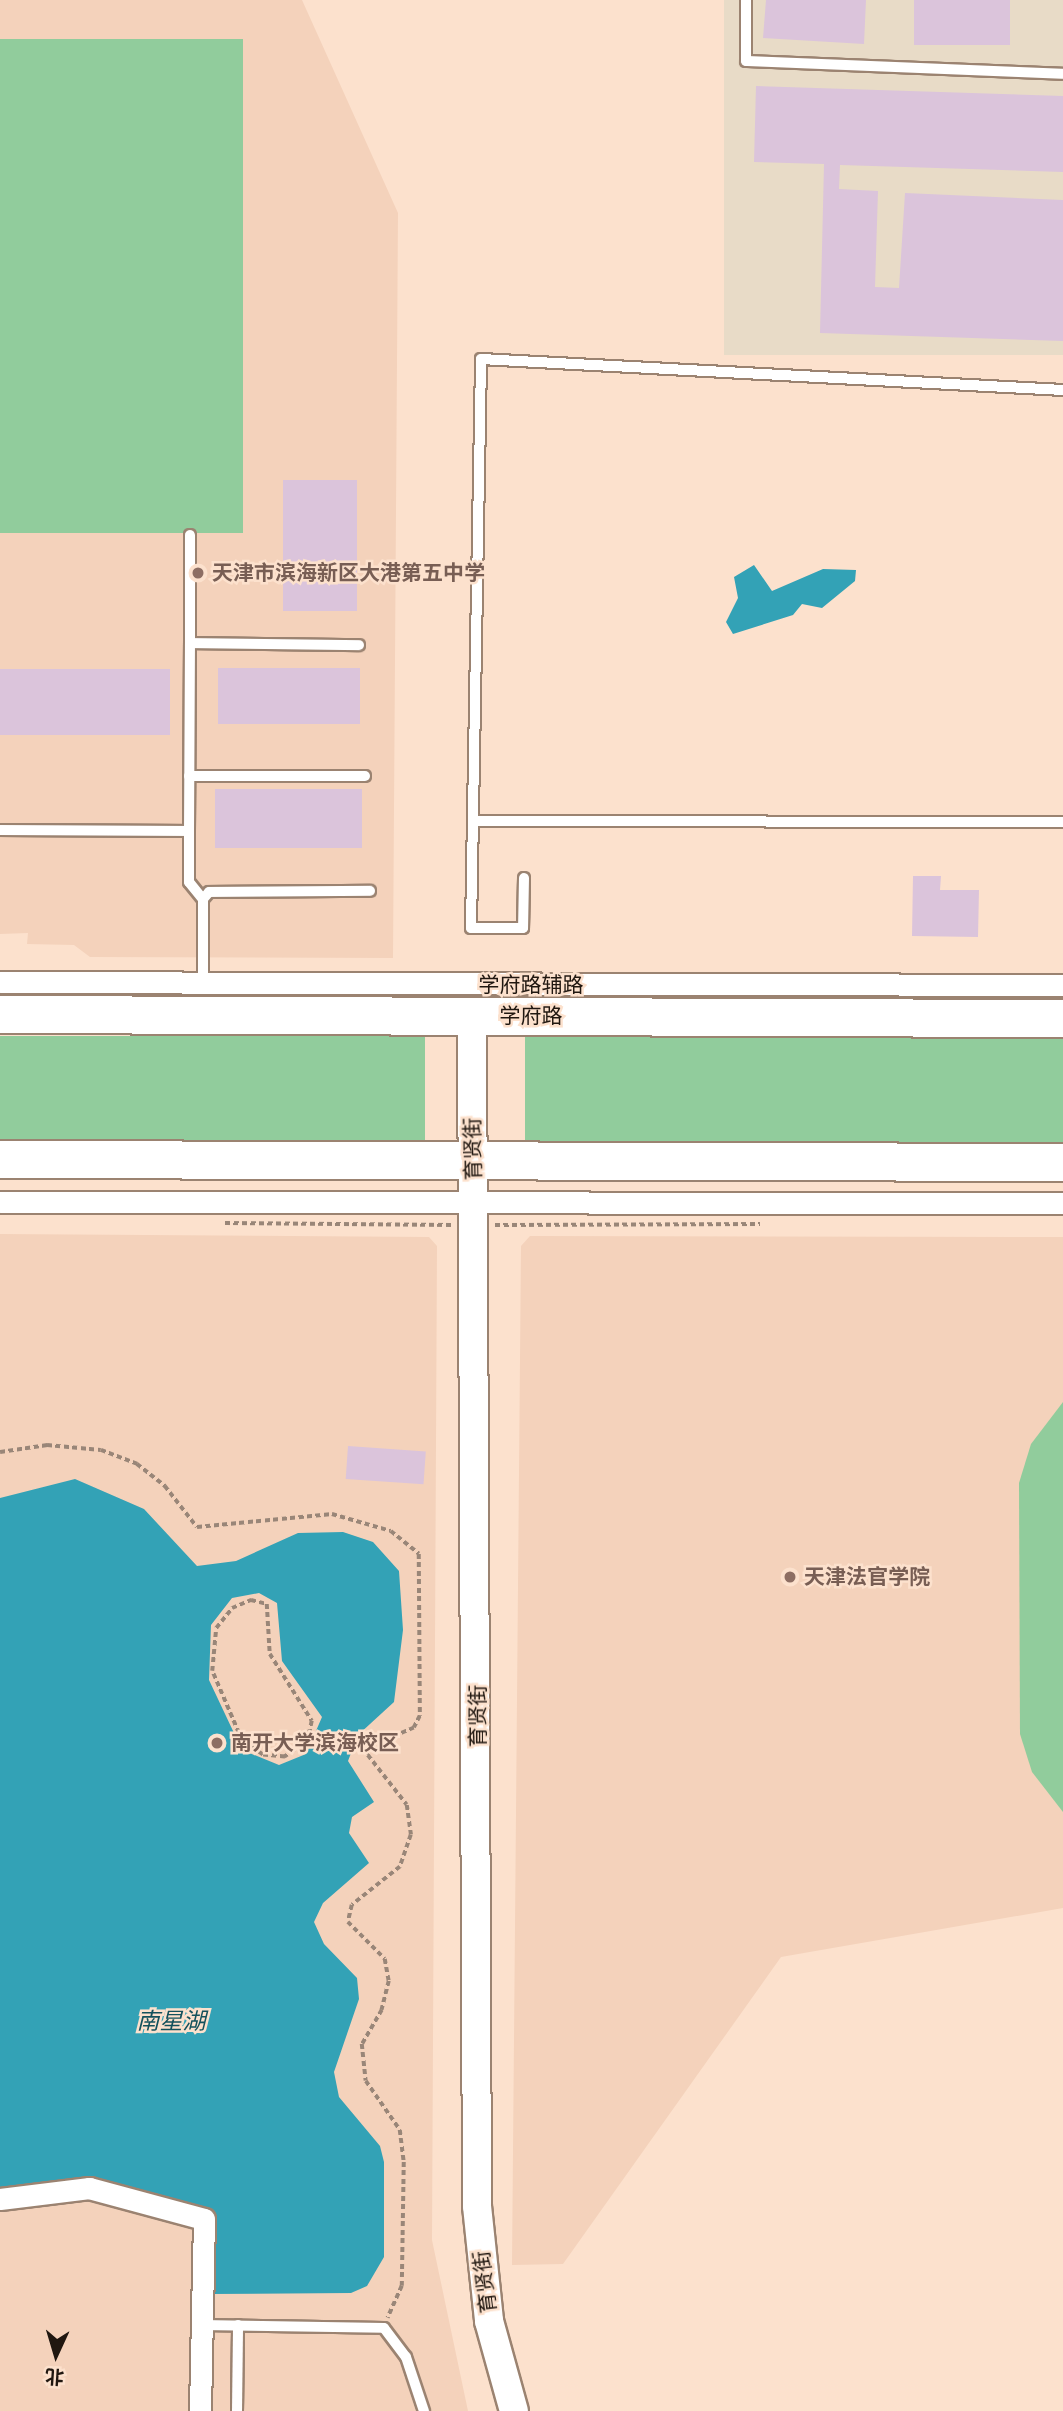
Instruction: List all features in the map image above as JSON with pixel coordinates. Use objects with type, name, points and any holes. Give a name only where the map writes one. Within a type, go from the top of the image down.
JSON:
[{"type":"highway","name":"学府路","points":[[0,1014],[1063,1018]]},
{"type":"highway","points":[[0,1159],[1063,1162]]},
{"type":"street","name":"学府路辅路","points":[[0,982],[1063,985]]},
{"type":"street","name":"育贤街","points":[[472,1016],[477,2206],[489,2321],[514,2411]]},
{"type":"street","points":[[0,1202],[1063,1203]]},
{"type":"street","points":[[0,2199],[89,2188],[204,2218],[200,2411]]},
{"type":"lane","points":[[746,0],[746,61],[1063,74]]},
{"type":"lane","points":[[524,878],[523,928],[471,928],[475,821],[481,359],[1063,390]]},
{"type":"lane","points":[[191,535],[189,882],[203,899],[203,983]]},
{"type":"lane","points":[[190,643],[359,645]]},
{"type":"lane","points":[[189,776],[365,776]]},
{"type":"lane","points":[[475,821],[1063,822]]},
{"type":"lane","points":[[0,830],[188,831]]},
{"type":"lane","points":[[203,899],[209,892],[370,891]]},
{"type":"lane","points":[[201,2325],[384,2328],[406,2357],[424,2411]]},
{"type":"lane","points":[[237,2411],[238,2325]]},
{"type":"path","points":[[0,1452],[47,1444],[102,1450],[138,1464],[165,1486],[197,1527],[332,1514],[412,1542],[423,1581],[420,1716],[414,1728],[368,1750],[313,1735]]},
{"type":"path","points":[[251,1600],[267,1604],[270,1654],[312,1721],[313,1735],[295,1753],[263,1755],[234,1729],[212,1671],[216,1628],[232,1608],[251,1600]]},
{"type":"path","points":[[368,1750],[374,1767],[407,1805],[411,1835],[400,1867],[352,1905],[348,1922],[384,1959],[389,1981],[382,2010],[362,2044],[366,2081],[400,2130],[404,2162],[402,2286],[384,2328]]},
{"type":"shaded area","name":"天津市滨海新区大港第五中学","points":[[0,0],[302,0],[398,213],[393,958],[90,957],[74,945],[27,944],[28,933],[0,934]]},
{"type":"shaded area","points":[[724,0],[1063,0],[1063,355],[724,355]]},
{"type":"shaded area","name":"南开大学滨海校区","points":[[0,1234],[429,1237],[437,1246],[432,2240],[468,2411],[0,2411]]},
{"type":"shaded area","name":"天津法官学院","points":[[530,1236],[1063,1237],[1063,1908],[781,1957],[563,2264],[512,2265],[521,1246]]},
{"type":"green space","points":[[0,39],[243,39],[243,533],[0,533]]},
{"type":"green space","points":[[0,1036],[425,1036],[425,1140],[0,1140]]},
{"type":"green space","points":[[525,1037],[1063,1037],[1063,1145],[525,1145]]},
{"type":"green space","points":[[1063,1402],[1063,1812],[1032,1772],[1020,1734],[1019,1483],[1031,1444]]},
{"type":"water","points":[[754,565],[772,591],[823,569],[856,570],[855,581],[822,608],[802,604],[793,615],[733,634],[726,622],[738,598],[734,577]]},
{"type":"water","name":"南星湖","points":[[75,1479],[144,1509],[197,1566],[236,1561],[298,1533],[343,1532],[373,1542],[399,1571],[403,1630],[394,1702],[358,1735],[348,1761],[374,1802],[352,1817],[349,1833],[369,1863],[323,1903],[314,1922],[324,1944],[357,1978],[359,1999],[334,2072],[339,2097],[380,2146],[384,2162],[384,2257],[367,2286],[351,2293],[209,2294],[211,2213],[100,2183],[0,2195],[0,1498]],"holes":[[[259,1593],[277,1603],[282,1661],[322,1717],[306,1754],[279,1765],[242,1750],[209,1680],[211,1625],[232,1598]]]},
{"type":"building","points":[[766,0],[866,0],[864,44],[763,38]]},
{"type":"building","points":[[914,0],[1010,0],[1010,45],[914,45]]},
{"type":"building","points":[[756,86],[1063,96],[1063,172],[840,165],[839,189],[878,191],[875,287],[899,288],[905,193],[1063,200],[1063,341],[820,333],[824,164],[754,162]]},
{"type":"building","points":[[283,480],[357,480],[357,611],[283,611]]},
{"type":"building","points":[[218,668],[360,668],[360,724],[218,724]]},
{"type":"building","points":[[0,669],[170,669],[170,735],[0,735]]},
{"type":"building","points":[[215,789],[362,789],[362,848],[215,848]]},
{"type":"building","points":[[913,876],[941,876],[940,890],[979,890],[978,937],[912,936]]},
{"type":"building","points":[[348,1446],[426,1451],[424,1484],[346,1479]]},
{"type":"place","name":"天津市滨海新区大港第五中学","points":[[198,573]]},
{"type":"place","name":"天津法官学院","points":[[790,1577]]},
{"type":"place","name":"南开大学滨海校区","points":[[217,1743]]}]
